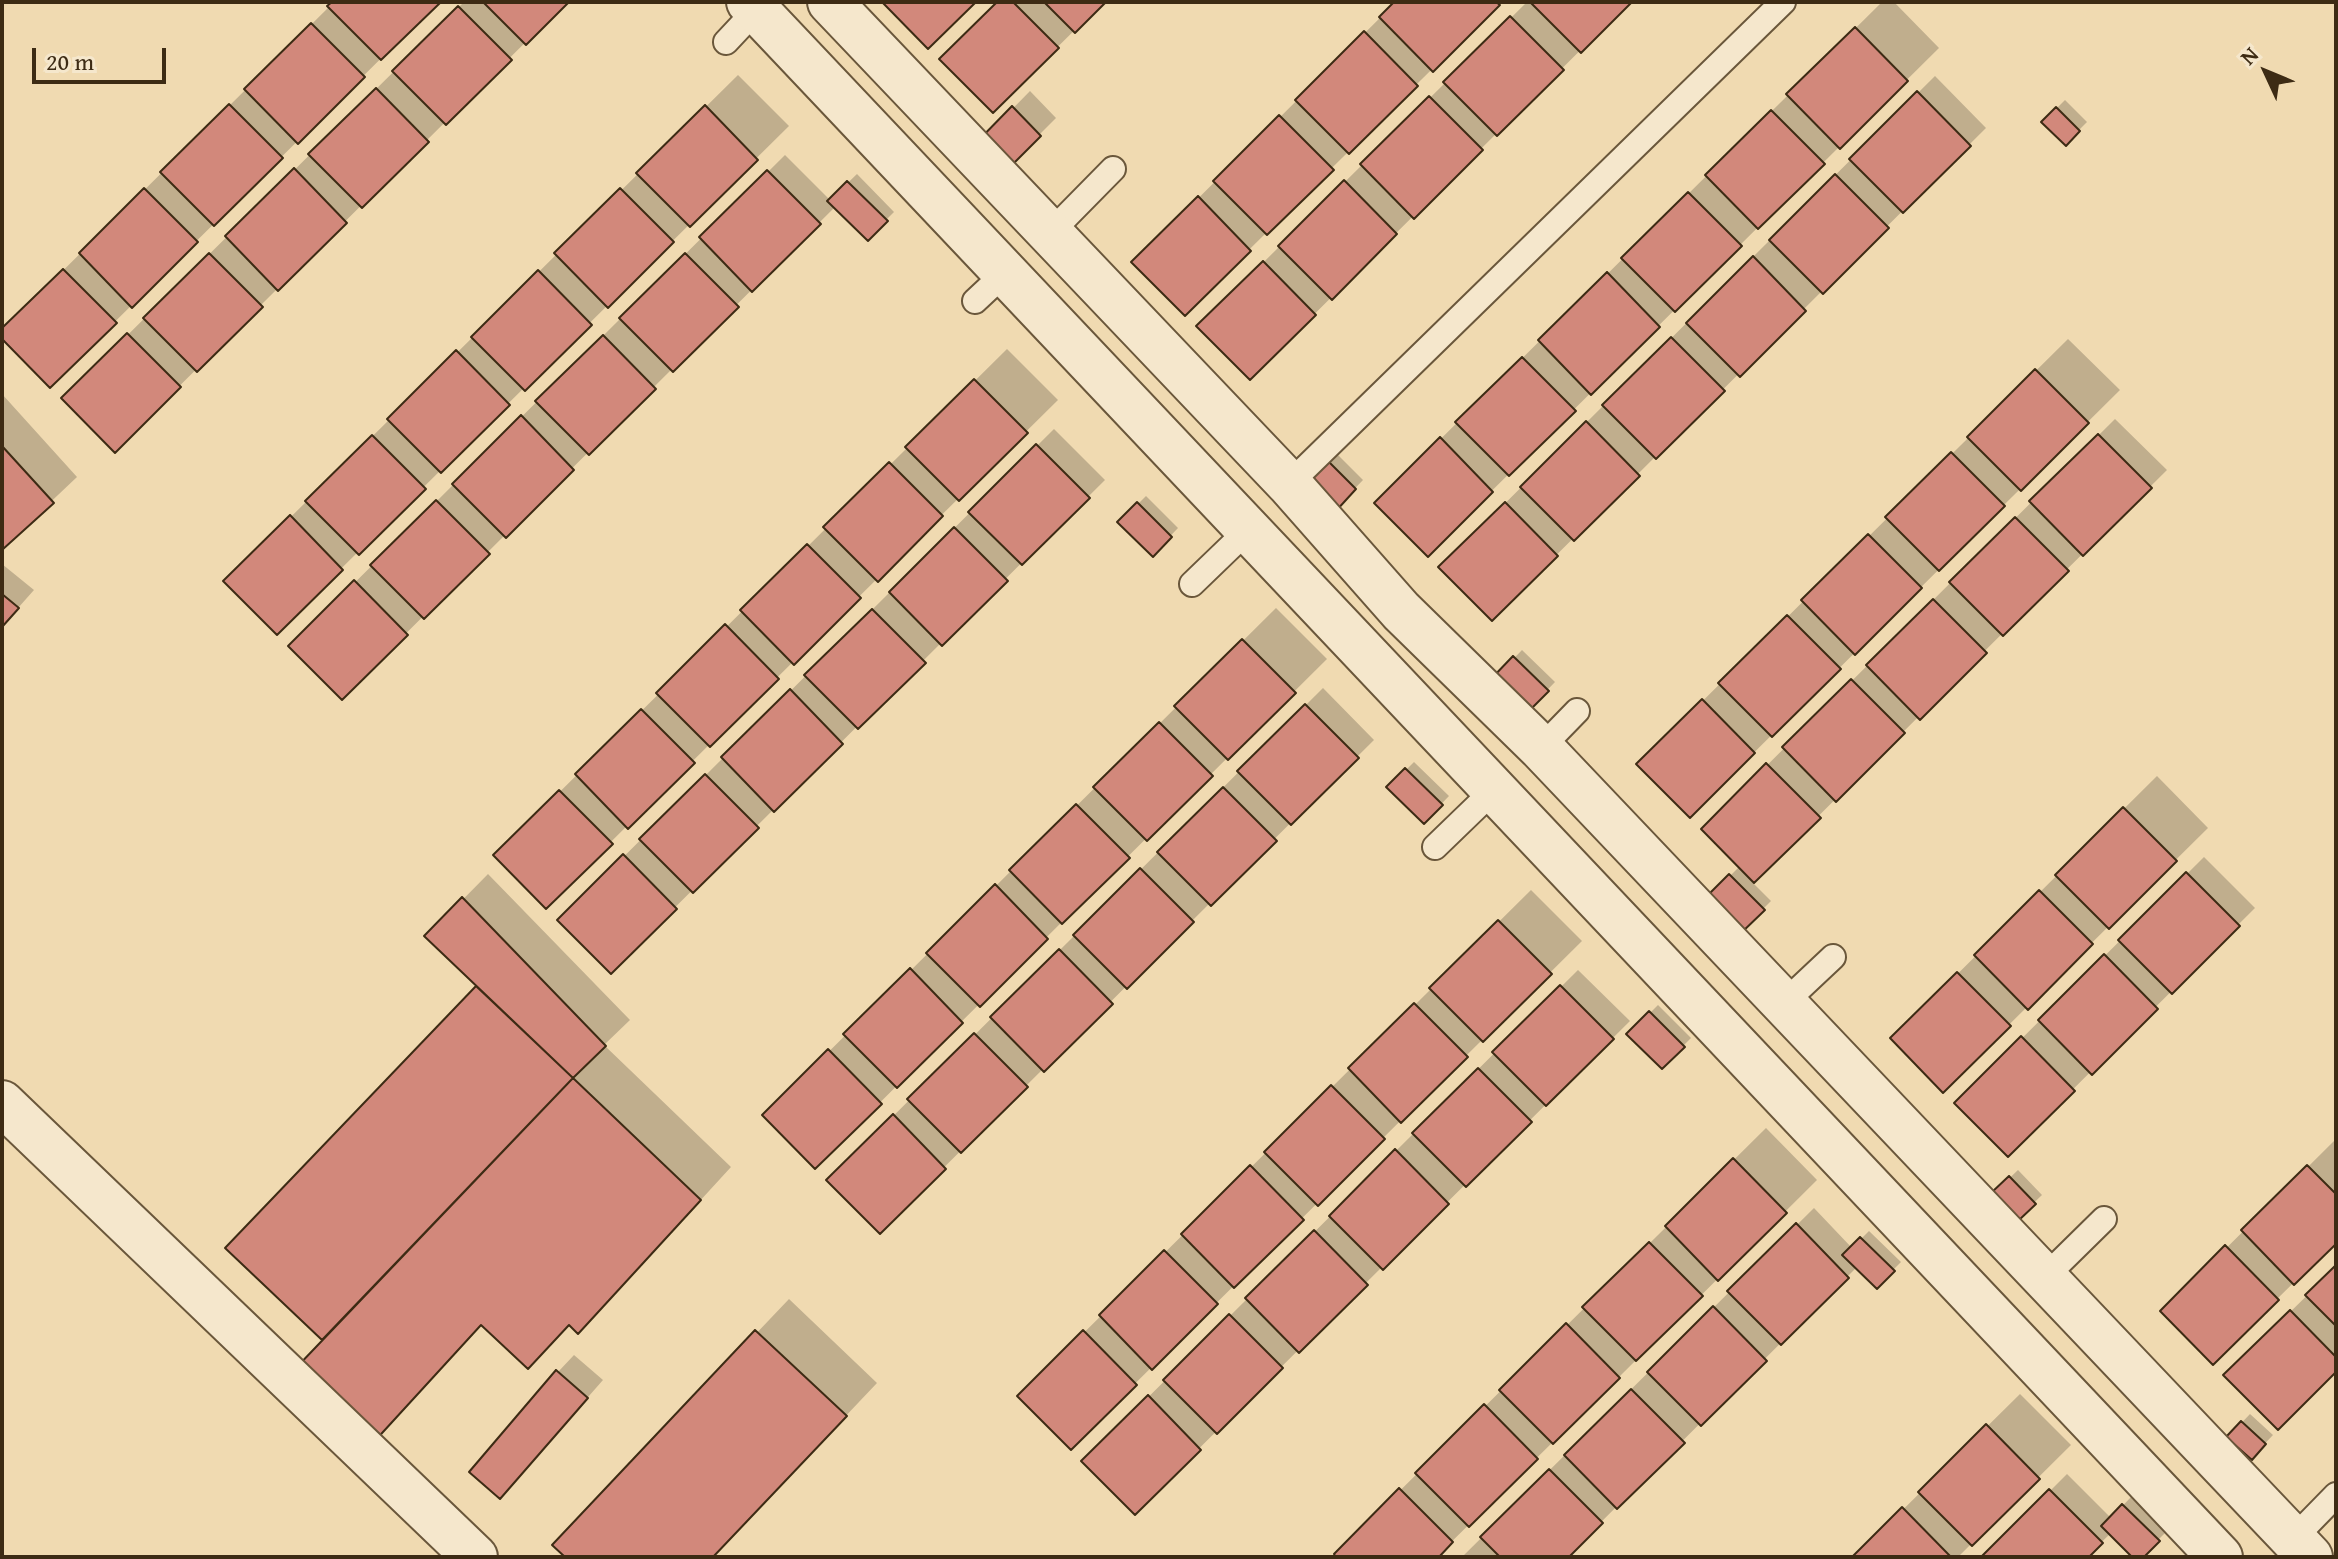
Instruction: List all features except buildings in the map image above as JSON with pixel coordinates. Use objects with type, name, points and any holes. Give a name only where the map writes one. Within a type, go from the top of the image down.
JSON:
[{"type":"street","points":[[830,2],[1289,484],[1401,611],[1541,748],[2045,1277],[2293,1551]]},
{"type":"street","points":[[756,5],[990,287],[1248,530],[1494,790],[1731,1055],[1990,1334],[2220,1557]]},
{"type":"street","points":[[990,287],[1050,233]]},
{"type":"street","points":[[1248,530],[1289,484]]},
{"type":"street","points":[[1494,790],[1541,748]]},
{"type":"street","points":[[1731,1055],[1783,1004]]},
{"type":"street","points":[[2,1103],[475,1557]]},
{"type":"street","points":[[1990,1334],[2045,1277]]},
{"type":"lane","points":[[1289,484],[1783,2]]},
{"type":"lane","points":[[726,42],[756,5]]},
{"type":"lane","points":[[1050,233],[1113,169]]},
{"type":"lane","points":[[1192,584],[1248,530]]},
{"type":"lane","points":[[1541,748],[1577,711]]},
{"type":"lane","points":[[1435,847],[1494,790]]},
{"type":"lane","points":[[1783,1004],[1833,957]]},
{"type":"lane","points":[[2045,1277],[2104,1219]]},
{"type":"lane","points":[[2293,1551],[2336,1495]]}]
